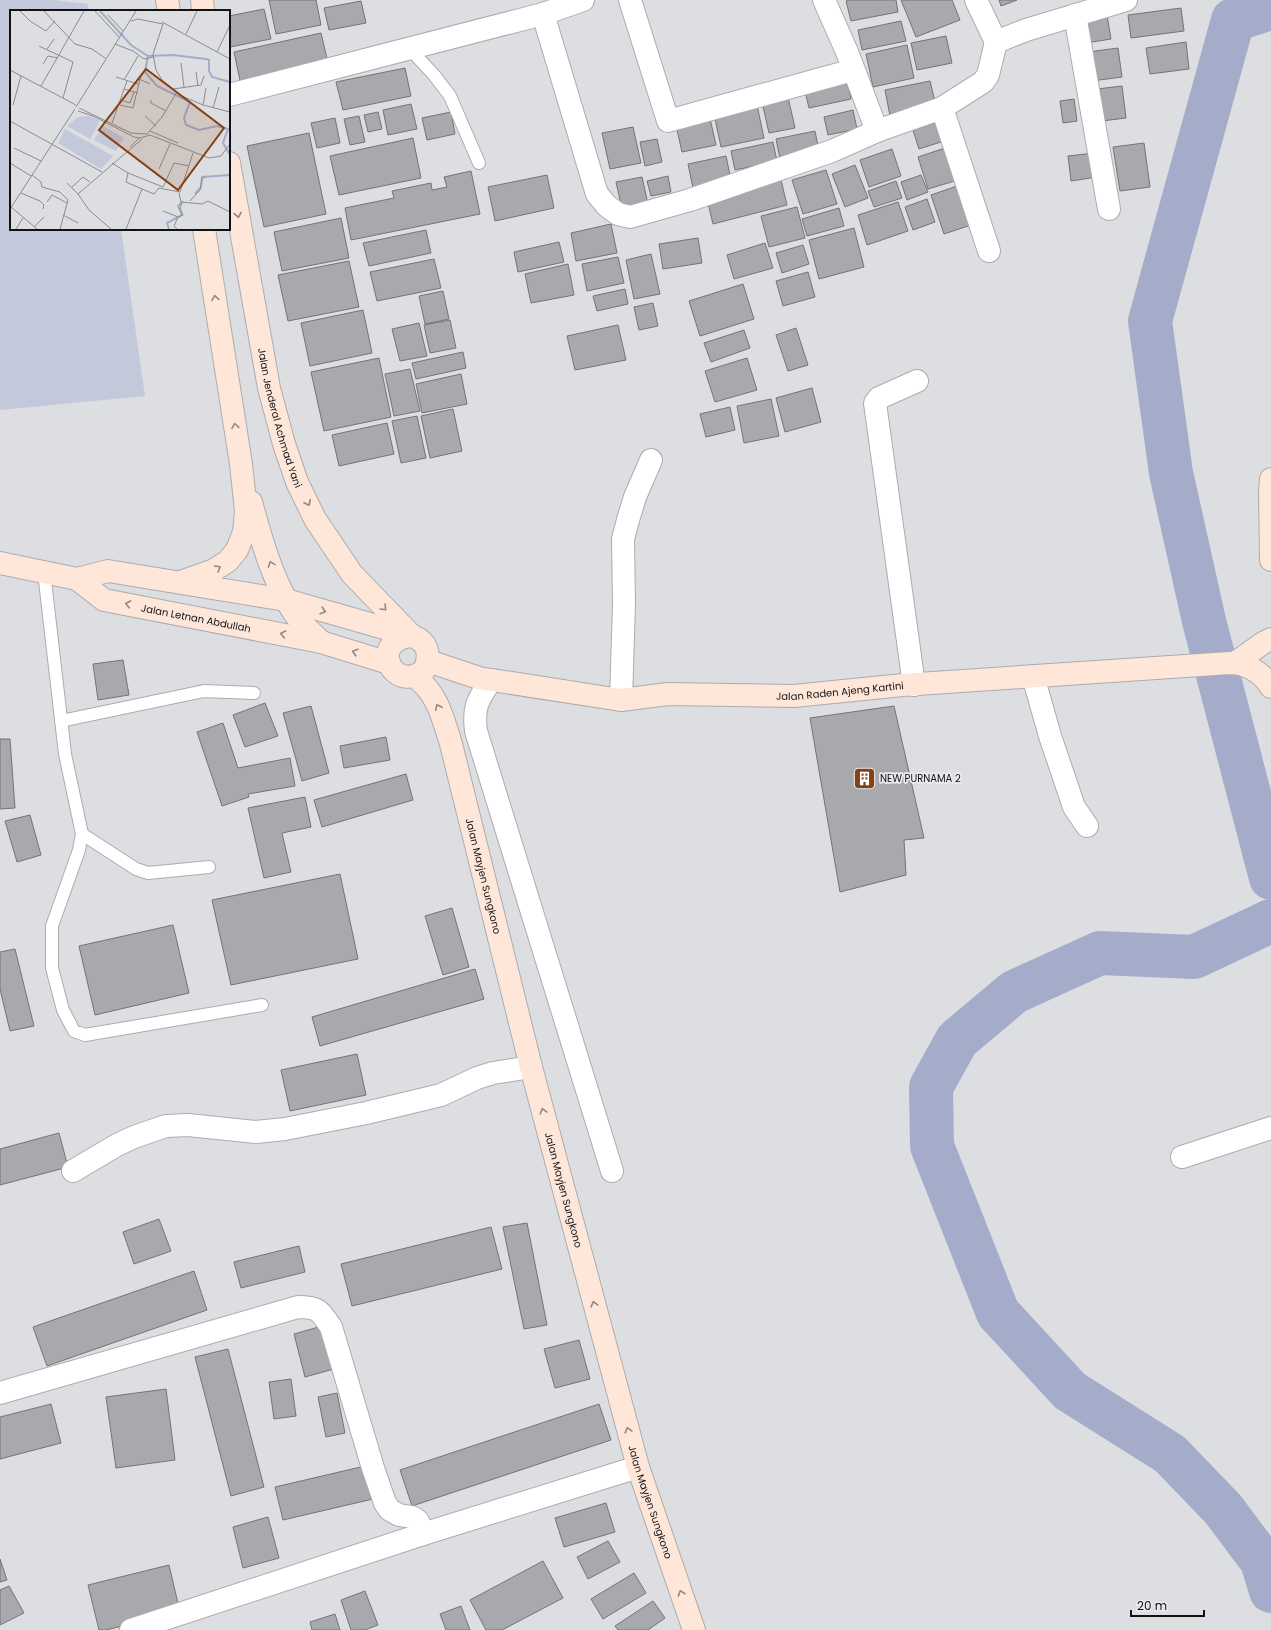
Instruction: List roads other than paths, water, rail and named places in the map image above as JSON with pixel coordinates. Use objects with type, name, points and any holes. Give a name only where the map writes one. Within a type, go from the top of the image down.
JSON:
[{"type":"street","points":[[168,0],[169,10]]},
{"type":"street","points":[[202,0],[203,10]]},
{"type":"street","points":[[230,95],[543,14],[583,0]]},
{"type":"street","points":[[630,0],[668,121],[853,70]]},
{"type":"street","points":[[824,0],[847,52],[877,131]]},
{"type":"street","points":[[543,14],[597,194],[607,206],[618,214],[630,217],[690,200],[832,151],[877,131],[942,108],[983,82],[988,75],[996,42],[976,0]]},
{"type":"street","points":[[996,42],[1026,30],[1126,0]]},
{"type":"street","points":[[1075,15],[1109,210]]},
{"type":"street","points":[[942,108],[989,251]]},
{"type":"street","name":"Jalan Jenderal Achmad Yani","points":[[230,169],[269,388],[284,444],[297,482],[315,519],[352,574],[412,636]]},
{"type":"street","points":[[182,582],[214,570],[228,562],[237,550],[244,532],[246,511],[242,464],[204,230]]},
{"type":"street","points":[[914,685],[875,403],[879,398],[916,381]]},
{"type":"street","points":[[621,700],[624,604],[624,539],[633,503],[651,460]]},
{"type":"street","points":[[242,464],[257,524],[286,600],[301,622],[321,642]]},
{"type":"street","points":[[1271,479],[1271,560]]},
{"type":"street","name":"Jalan Letnan Abdullah","points":[[0,563],[77,579],[104,600],[321,642],[389,663]]},
{"type":"street","name":"Jalan Letnan Abdullah","points":[[77,579],[108,571],[182,582],[286,600],[412,636]]},
{"type":"street","points":[[412,636],[423,642],[427,648],[421,668],[403,677],[394,672],[389,663],[388,651],[394,641],[402,637],[412,636]]},
{"type":"street","points":[[1232,663],[1263,642],[1271,639]]},
{"type":"street","points":[[1232,663],[1260,673],[1271,687]]},
{"type":"street","name":"Jalan Raden Ajeng Kartini","points":[[421,668],[621,700],[668,694],[794,696],[1033,676],[1232,663]]},
{"type":"street","name":"Jalan Mayjen Sungkono","points":[[421,668],[423,682],[437,703],[451,744],[531,1067],[638,1467],[694,1630]]},
{"type":"street","points":[[1033,676],[1050,736],[1074,808],[1086,826]]},
{"type":"street","points":[[491,680],[476,704],[474,718],[476,731],[612,1171]]},
{"type":"street","points":[[73,1171],[117,1145],[134,1137],[166,1126],[188,1125],[256,1132],[285,1129],[366,1113],[441,1095],[477,1078],[493,1073],[531,1067]]},
{"type":"street","points":[[1182,1156],[1271,1128]]},
{"type":"street","points":[[0,1393],[298,1307],[313,1307],[322,1313],[331,1327],[373,1468],[385,1503],[394,1513],[412,1517],[418,1521],[423,1534]]},
{"type":"street","points":[[131,1630],[423,1534],[638,1467]]},
{"type":"lane","points":[[409,48],[434,75],[450,96],[479,163]]},
{"type":"lane","points":[[44,572],[66,754],[82,834],[80,850],[52,926],[52,968],[63,1010],[74,1031],[86,1035],[262,1005]]},
{"type":"lane","points":[[62,721],[204,691],[254,693]]},
{"type":"lane","points":[[82,834],[136,869],[148,873],[209,867]]},
{"type":"waterway","points":[[1271,8],[1233,20],[1150,321],[1171,473],[1204,621],[1271,878]]},
{"type":"waterway","points":[[1271,921],[1194,957],[1100,953],[1014,992],[957,1040],[931,1087],[932,1146],[998,1313],[1070,1391],[1170,1454],[1223,1509],[1262,1561],[1271,1591]]},
{"type":"place","name":"NEW PURNAMA 2","points":[[865,778]]}]
